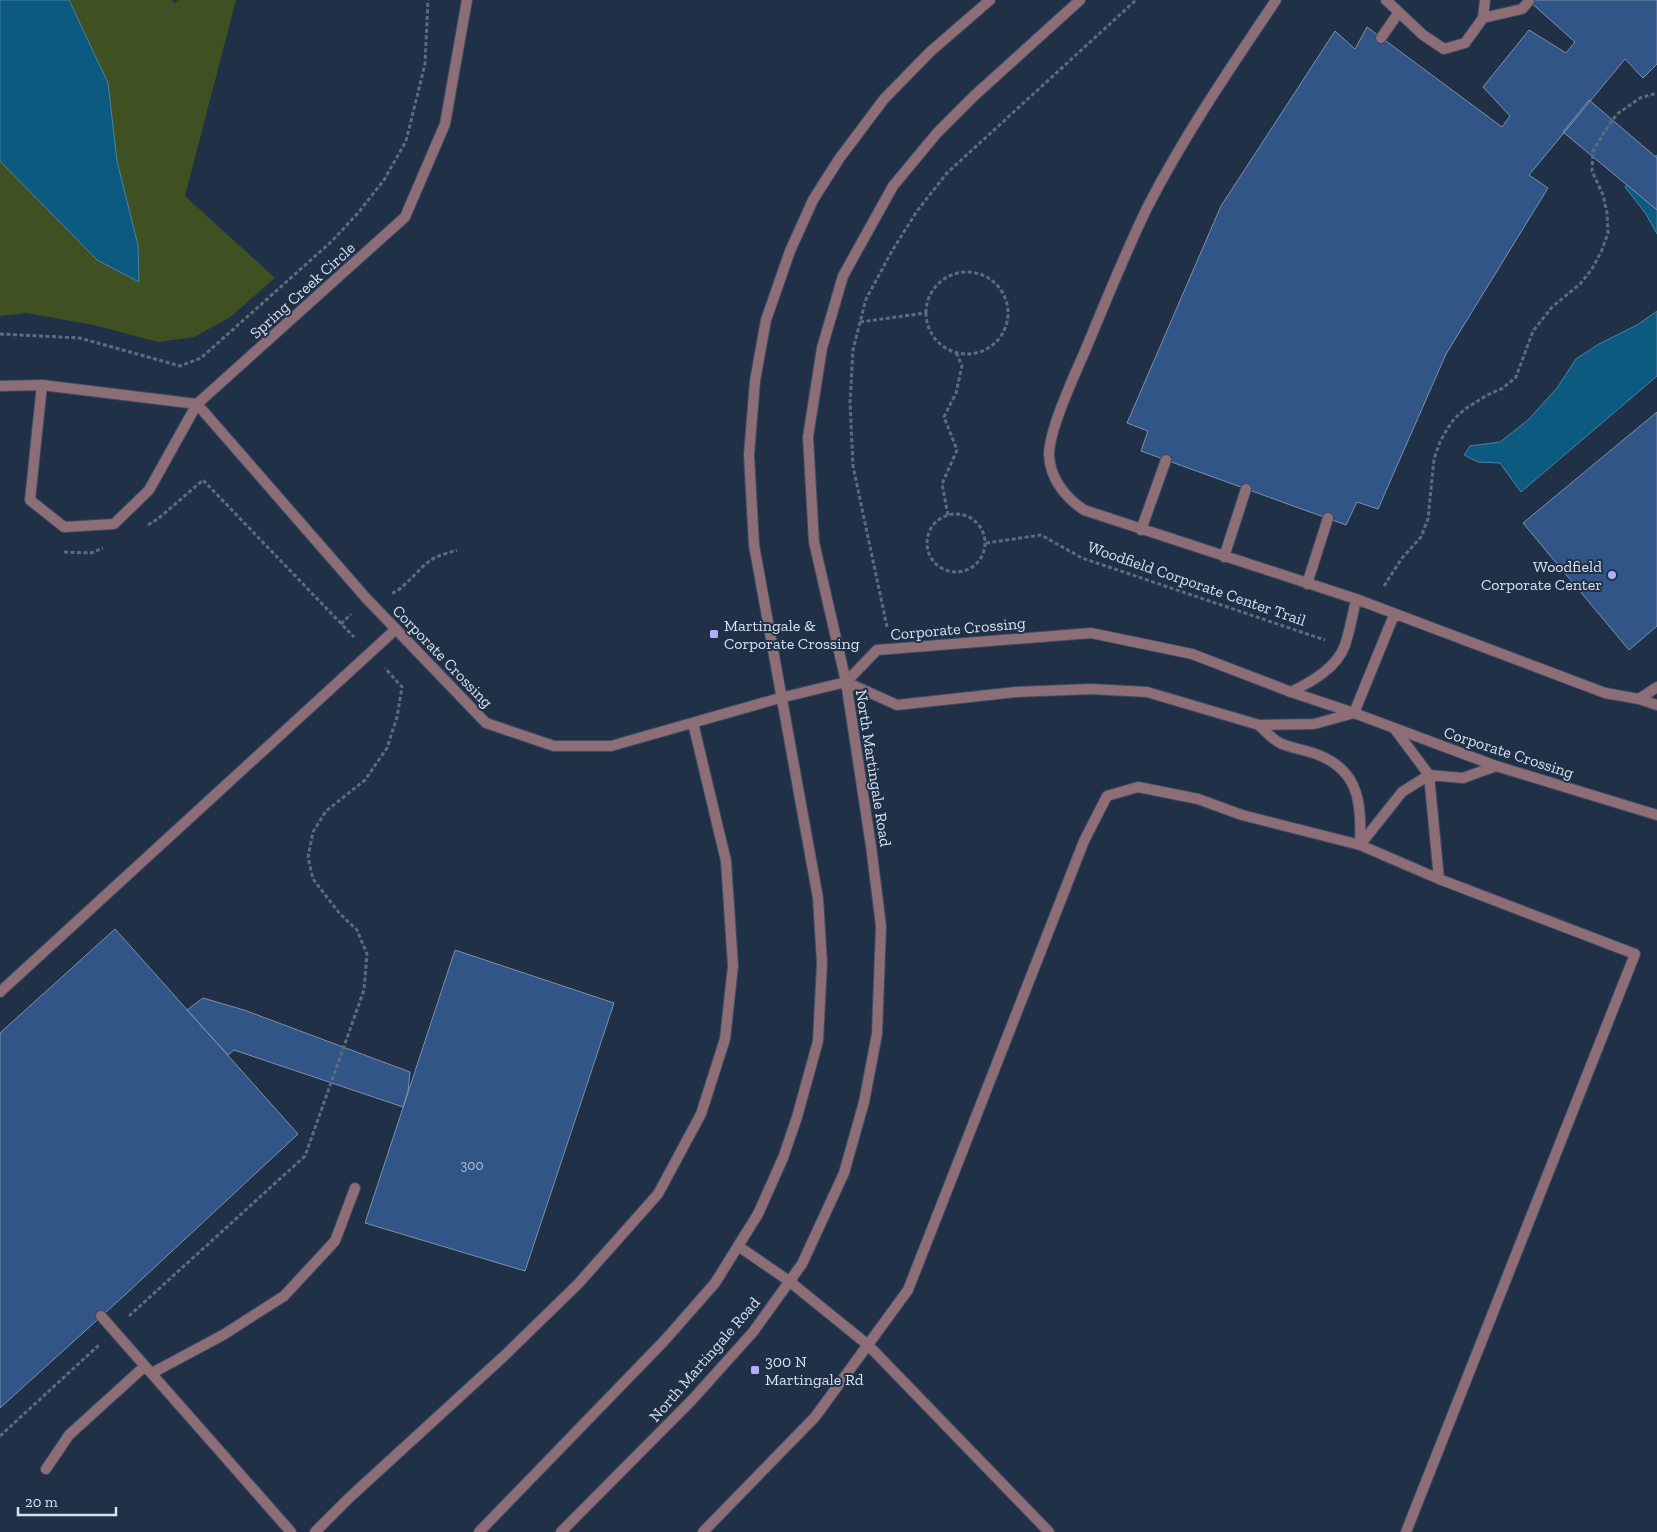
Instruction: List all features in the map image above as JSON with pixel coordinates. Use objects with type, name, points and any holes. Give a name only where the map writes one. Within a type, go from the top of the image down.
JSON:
[{"type":"street","name":"Spring Creek Circle","points":[[42,385],[30,500],[64,527],[114,524],[148,490],[197,404],[405,217],[445,124],[467,0]]},
{"type":"street","points":[[479,1532],[665,1340],[715,1283],[758,1214],[783,1158],[818,1041],[822,963],[818,898],[780,698],[754,545],[749,455],[755,381],[766,320],[790,251],[813,200],[839,159],[884,99],[931,52],[990,0]]},
{"type":"street","name":"North Martingale Road","points":[[561,1532],[692,1400],[753,1332],[802,1264],[844,1173],[864,1102],[878,1034],[881,926],[846,682],[814,542],[808,437],[822,348],[843,276],[893,186],[937,133],[974,96],[1080,0]]},
{"type":"street","points":[[1276,0],[1217,87],[1149,205],[1124,257],[1052,435],[1050,455],[1053,472],[1062,490],[1074,503],[1084,510],[1356,600],[1605,693],[1639,699],[1657,705]]},
{"type":"street","points":[[1386,0],[1423,35],[1444,49],[1464,43],[1483,18],[1485,0]]},
{"type":"street","points":[[1483,18],[1522,9],[1529,1]]},
{"type":"street","points":[[1381,38],[1399,12]]},
{"type":"street","points":[[0,386],[42,385],[197,404]]},
{"type":"street","name":"Corporate Crossing","points":[[197,404],[366,598],[486,723],[554,746],[611,746],[780,698],[846,682],[877,650],[1091,633],[1192,654],[1290,692],[1354,713],[1496,766],[1657,815]]},
{"type":"street","points":[[1141,530],[1166,460]]},
{"type":"street","points":[[1224,557],[1246,489]]},
{"type":"street","points":[[1307,584],[1328,518]]},
{"type":"street","points":[[1290,692],[1324,672],[1345,646],[1356,600]]},
{"type":"street","points":[[846,682],[897,705],[1016,692],[1091,689],[1147,692],[1259,725],[1314,724],[1354,713],[1394,615]]},
{"type":"street","points":[[0,992],[396,629]]},
{"type":"street","points":[[1639,699],[1657,687]]},
{"type":"street","points":[[314,1532],[503,1357],[578,1284],[658,1194],[701,1114],[725,1039],[732,966],[726,861],[693,723]]},
{"type":"street","points":[[1259,725],[1278,742],[1320,756],[1334,763],[1346,774],[1356,790],[1361,810],[1360,844]]},
{"type":"street","points":[[1394,728],[1429,775],[1439,879]]},
{"type":"street","points":[[1360,844],[1402,792],[1429,775],[1463,778],[1496,766]]},
{"type":"street","points":[[703,1532],[815,1417],[908,1290],[1084,841],[1107,796],[1138,787],[1198,799],[1242,816],[1360,844],[1439,879],[1635,954],[1406,1532]]},
{"type":"street","points":[[46,1469],[69,1435],[148,1370],[223,1335],[284,1296],[335,1242],[355,1188]]},
{"type":"street","points":[[738,1246],[789,1281],[868,1345],[1049,1532]]},
{"type":"street","points":[[101,1316],[290,1532]]},
{"type":"path","points":[[0,334],[80,338],[180,366],[201,358],[331,242],[358,213],[384,180],[406,141],[425,64],[428,0]]},
{"type":"path","points":[[890,649],[886,620],[852,466],[850,402],[853,350],[866,299],[892,251],[917,211],[947,173],[1136,0]]},
{"type":"path","points":[[1376,608],[1385,584],[1402,558],[1421,537],[1428,518],[1434,459],[1446,431],[1454,419],[1466,409],[1487,395],[1503,388],[1516,377],[1533,331],[1552,307],[1580,284],[1592,269],[1602,250],[1608,233],[1608,213],[1603,195],[1592,171],[1593,151],[1617,114],[1640,98],[1657,93]]},
{"type":"path","points":[[973,272],[986,277],[997,286],[1005,297],[1008,311],[1006,325],[1000,338],[990,347],[977,353],[962,354],[955,352],[949,350],[934,337],[926,313],[928,299],[935,287],[946,278],[958,273],[973,272]]},
{"type":"path","points":[[860,322],[926,313]]},
{"type":"path","points":[[948,515],[942,484],[957,450],[944,417],[956,393],[962,366],[955,352]]},
{"type":"path","points":[[0,1436],[306,1156],[364,990],[367,954],[357,930],[340,914],[313,879],[308,856],[313,832],[326,811],[364,780],[387,748],[397,717],[402,687],[203,480],[159,518],[143,528]]},
{"type":"path","points":[[956,514],[973,519],[980,526],[986,543],[984,553],[979,562],[963,572],[952,573],[943,570],[935,564],[929,556],[926,546],[927,536],[931,527],[938,519],[956,514]]},
{"type":"path","name":"Woodfield Corporate Center Trail","points":[[986,543],[1040,535],[1082,558],[1345,646]]},
{"type":"path","points":[[64,552],[91,553],[109,546]]},
{"type":"path","points":[[341,624],[366,598],[397,592],[412,575],[432,559],[457,550]]},
{"type":"green space","points":[[0,0],[172,0],[174,3],[179,0],[236,0],[185,196],[275,278],[229,318],[194,337],[158,342],[94,325],[26,313],[0,316]]},
{"type":"water","points":[[0,0],[69,0],[108,83],[117,161],[138,245],[139,282],[97,260],[0,161]]},
{"type":"water","points":[[1657,155],[1657,234],[1646,214],[1625,187],[1648,161]]},
{"type":"water","points":[[1657,311],[1657,376],[1521,492],[1500,463],[1478,462],[1464,455],[1470,446],[1500,442],[1528,420],[1557,388],[1576,359],[1599,344],[1637,325]]},
{"type":"building","points":[[1528,0],[1657,0],[1657,64],[1643,78],[1625,59],[1529,175],[1548,188],[1446,354],[1378,509],[1357,502],[1346,525],[1141,451],[1148,431],[1127,423],[1221,206],[1335,31],[1355,49],[1367,27],[1502,127],[1510,116],[1483,87],[1529,30],[1566,53],[1575,42]]},
{"type":"building","points":[[1589,100],[1657,158],[1657,210],[1563,132]]},
{"type":"building","name":"Woodfield Corporate Center","points":[[1657,412],[1657,626],[1629,650],[1523,523]]},
{"type":"building","points":[[115,929],[298,1134],[0,1408],[0,1033]]},
{"type":"building","points":[[455,950],[614,1003],[525,1271],[365,1223]]},
{"type":"building","points":[[203,998],[244,1010],[410,1072],[408,1091],[403,1107],[234,1050],[228,1055],[187,1010]]},
{"type":"place","name":"Woodfield Corporate Center","points":[[1612,575]]},
{"type":"place","name":"Martingale & Corporate Crossing","points":[[714,634]]},
{"type":"place","name":"300 N Martingale Rd","points":[[755,1370]]}]
